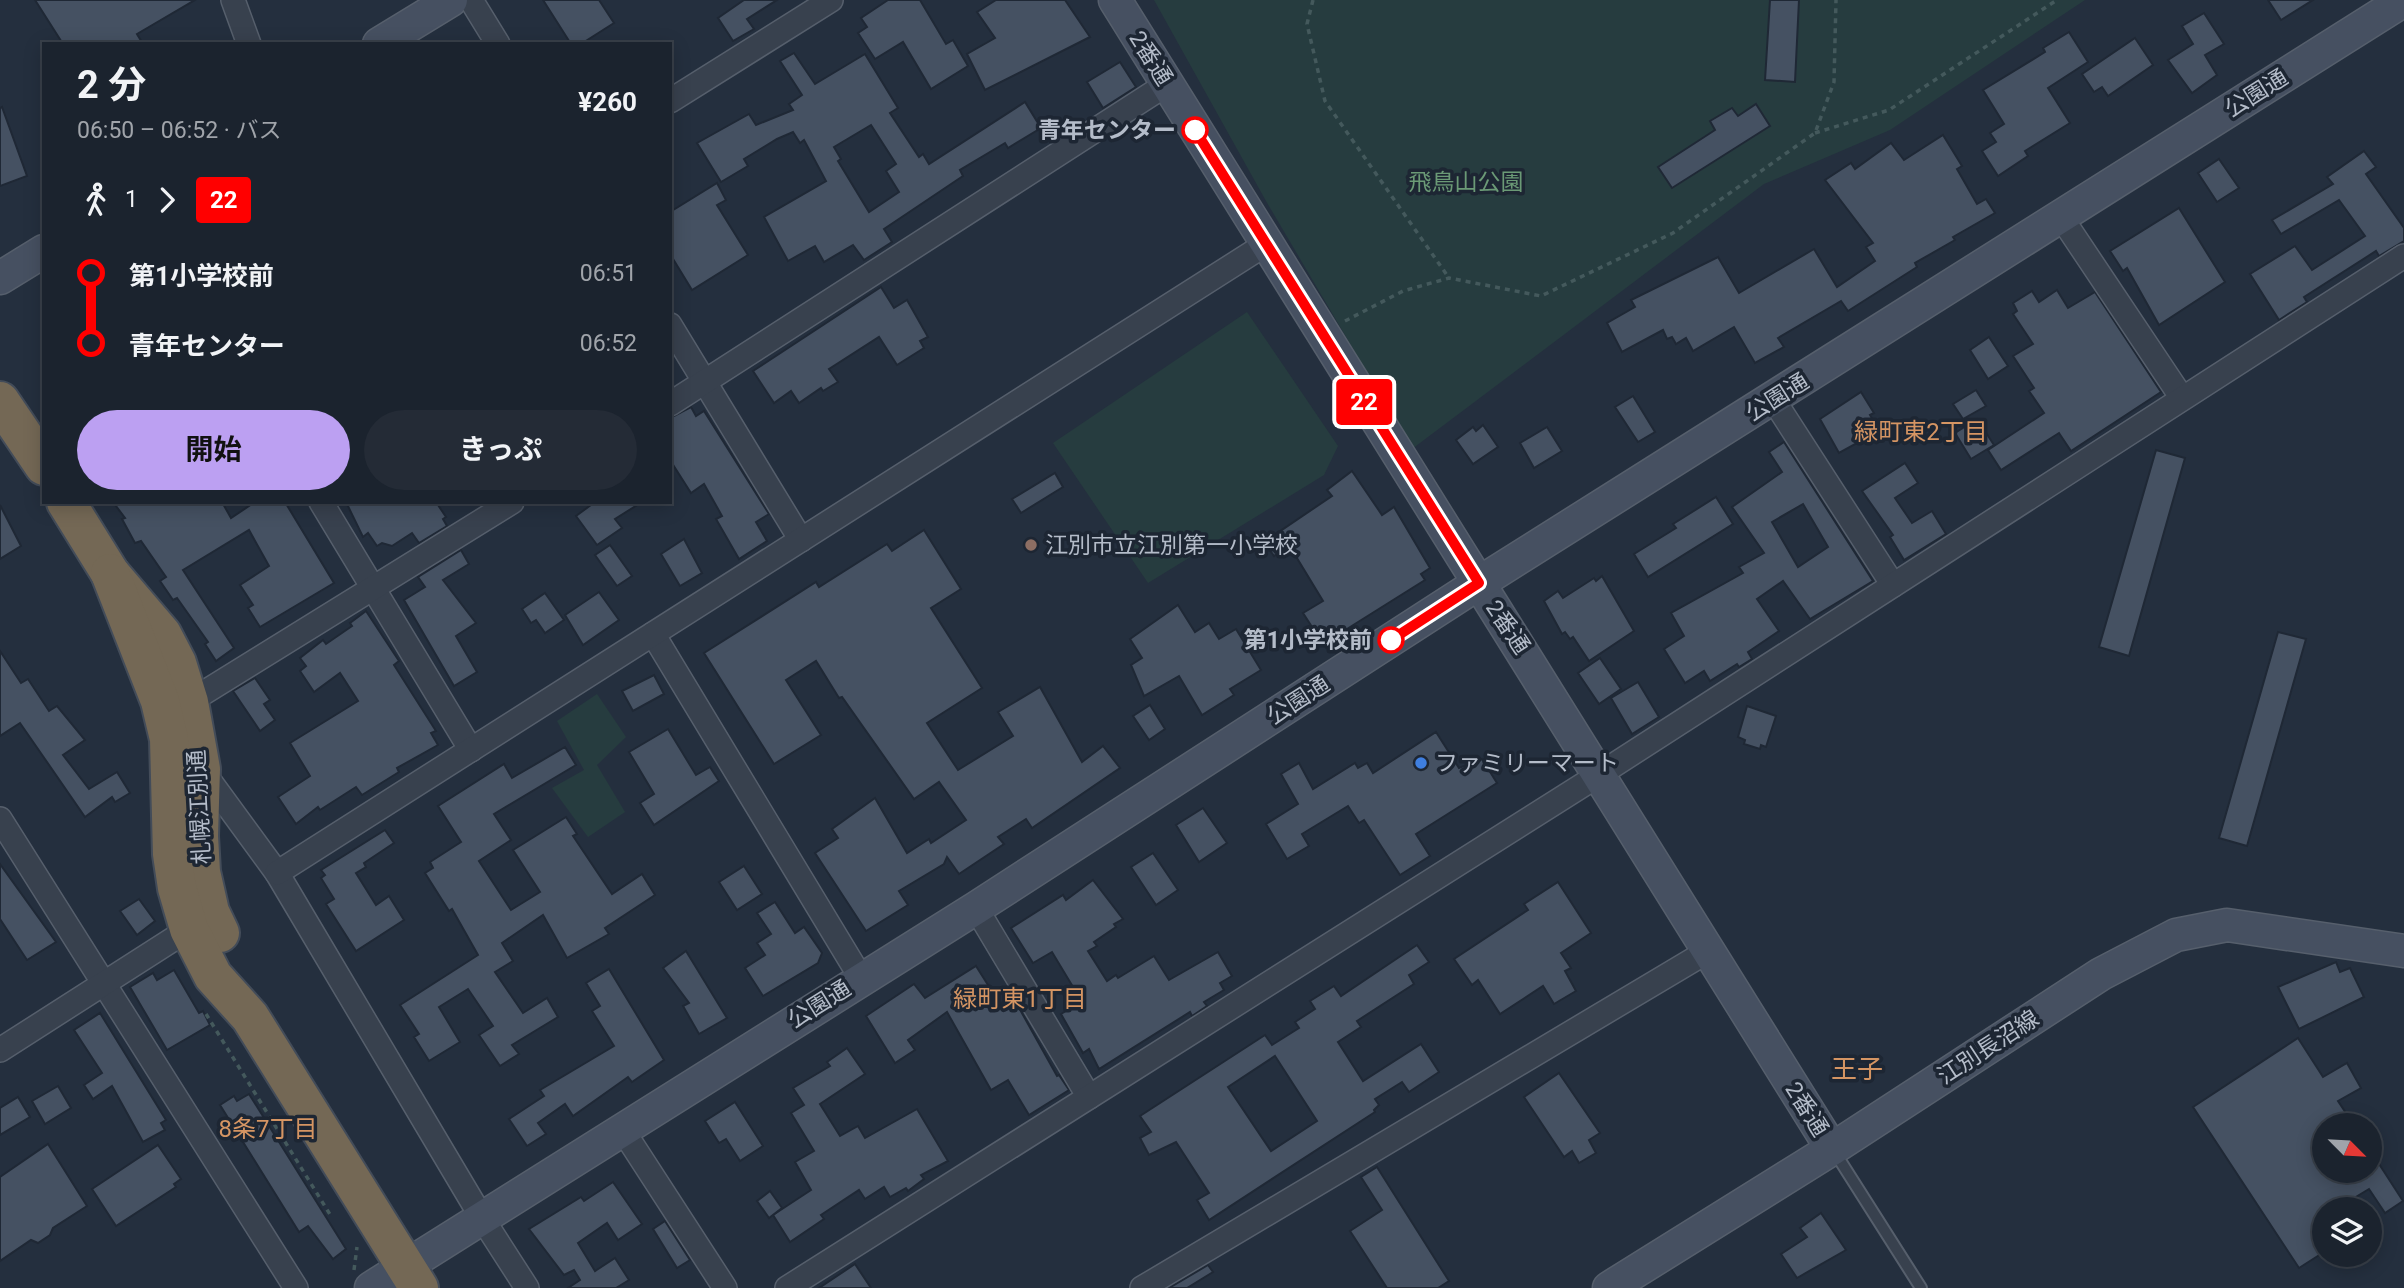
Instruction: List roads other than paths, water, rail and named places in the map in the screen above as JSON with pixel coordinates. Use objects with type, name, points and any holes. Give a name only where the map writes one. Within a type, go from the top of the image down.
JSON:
[{"type":"highway","points":[[0,401],[42,463]]},
{"type":"highway","name":"札幌江別通","points":[[67,504],[110,573],[162,634],[177,663],[189,702],[201,769],[201,872],[210,912],[232,960],[250,1017]]},
{"type":"highway","name":"札幌江別通","points":[[110,573],[160,701],[169,739],[172,854],[177,888],[189,929],[213,976],[250,1017],[412,1277]]},
{"type":"street","points":[[233,0],[248,42]]},
{"type":"street","points":[[382,42],[451,0]]},
{"type":"street","points":[[471,0],[497,42]]},
{"type":"street","points":[[672,100],[831,0]]},
{"type":"street","name":"2番通","points":[[1115,0],[1321,333],[1559,706],[1597,776],[1832,1149]]},
{"type":"street","name":"公園通","points":[[360,1282],[412,1277],[482,1218],[976,908],[1479,583],[2404,0]]},
{"type":"street","points":[[672,403],[1167,84]]},
{"type":"street","points":[[2061,217],[2182,398]]},
{"type":"street","points":[[277,873],[1266,244]]},
{"type":"street","points":[[0,278],[42,251]]},
{"type":"street","points":[[787,1288],[1597,776],[2404,256]]},
{"type":"street","points":[[672,328],[801,540]]},
{"type":"street","points":[[1773,399],[1893,585]]},
{"type":"street","points":[[322,504],[471,750]]},
{"type":"street","points":[[189,702],[509,504]]},
{"type":"street","points":[[653,634],[861,978]]},
{"type":"street","points":[[201,769],[277,873],[482,1218],[527,1288]]},
{"type":"street","points":[[0,819],[296,1288]]},
{"type":"street","points":[[976,908],[1089,1097]]},
{"type":"street","name":"江別長沼線","points":[[1608,1288],[1832,1149],[2101,974],[2176,935],[2227,925],[2404,951]]},
{"type":"street","points":[[0,1050],[189,929]]},
{"type":"street","points":[[1142,1288],[1708,951]]},
{"type":"street","points":[[622,1129],[725,1288]]},
{"type":"lane","points":[[1832,1149],[1921,1288]]},
{"type":"place","name":"青年センター","points":[[1195,130]]},
{"type":"place","name":"江別市立江別第一小学校","points":[[1031,545]]},
{"type":"place","name":"第1小学校前","points":[[1391,640]]},
{"type":"place","name":"ファミリーマート","points":[[1421,763]]},
{"type":"district","name":"緑町東2丁目","points":[[1921,432]]},
{"type":"district","name":"緑町東1丁目","points":[[1020,999]]},
{"type":"district","name":"王子","points":[[1857,1069]]},
{"type":"district","name":"8条7丁目","points":[[268,1129]]},
{"type":"park label","name":"飛鳥山公園","points":[[1466,182]]}]
